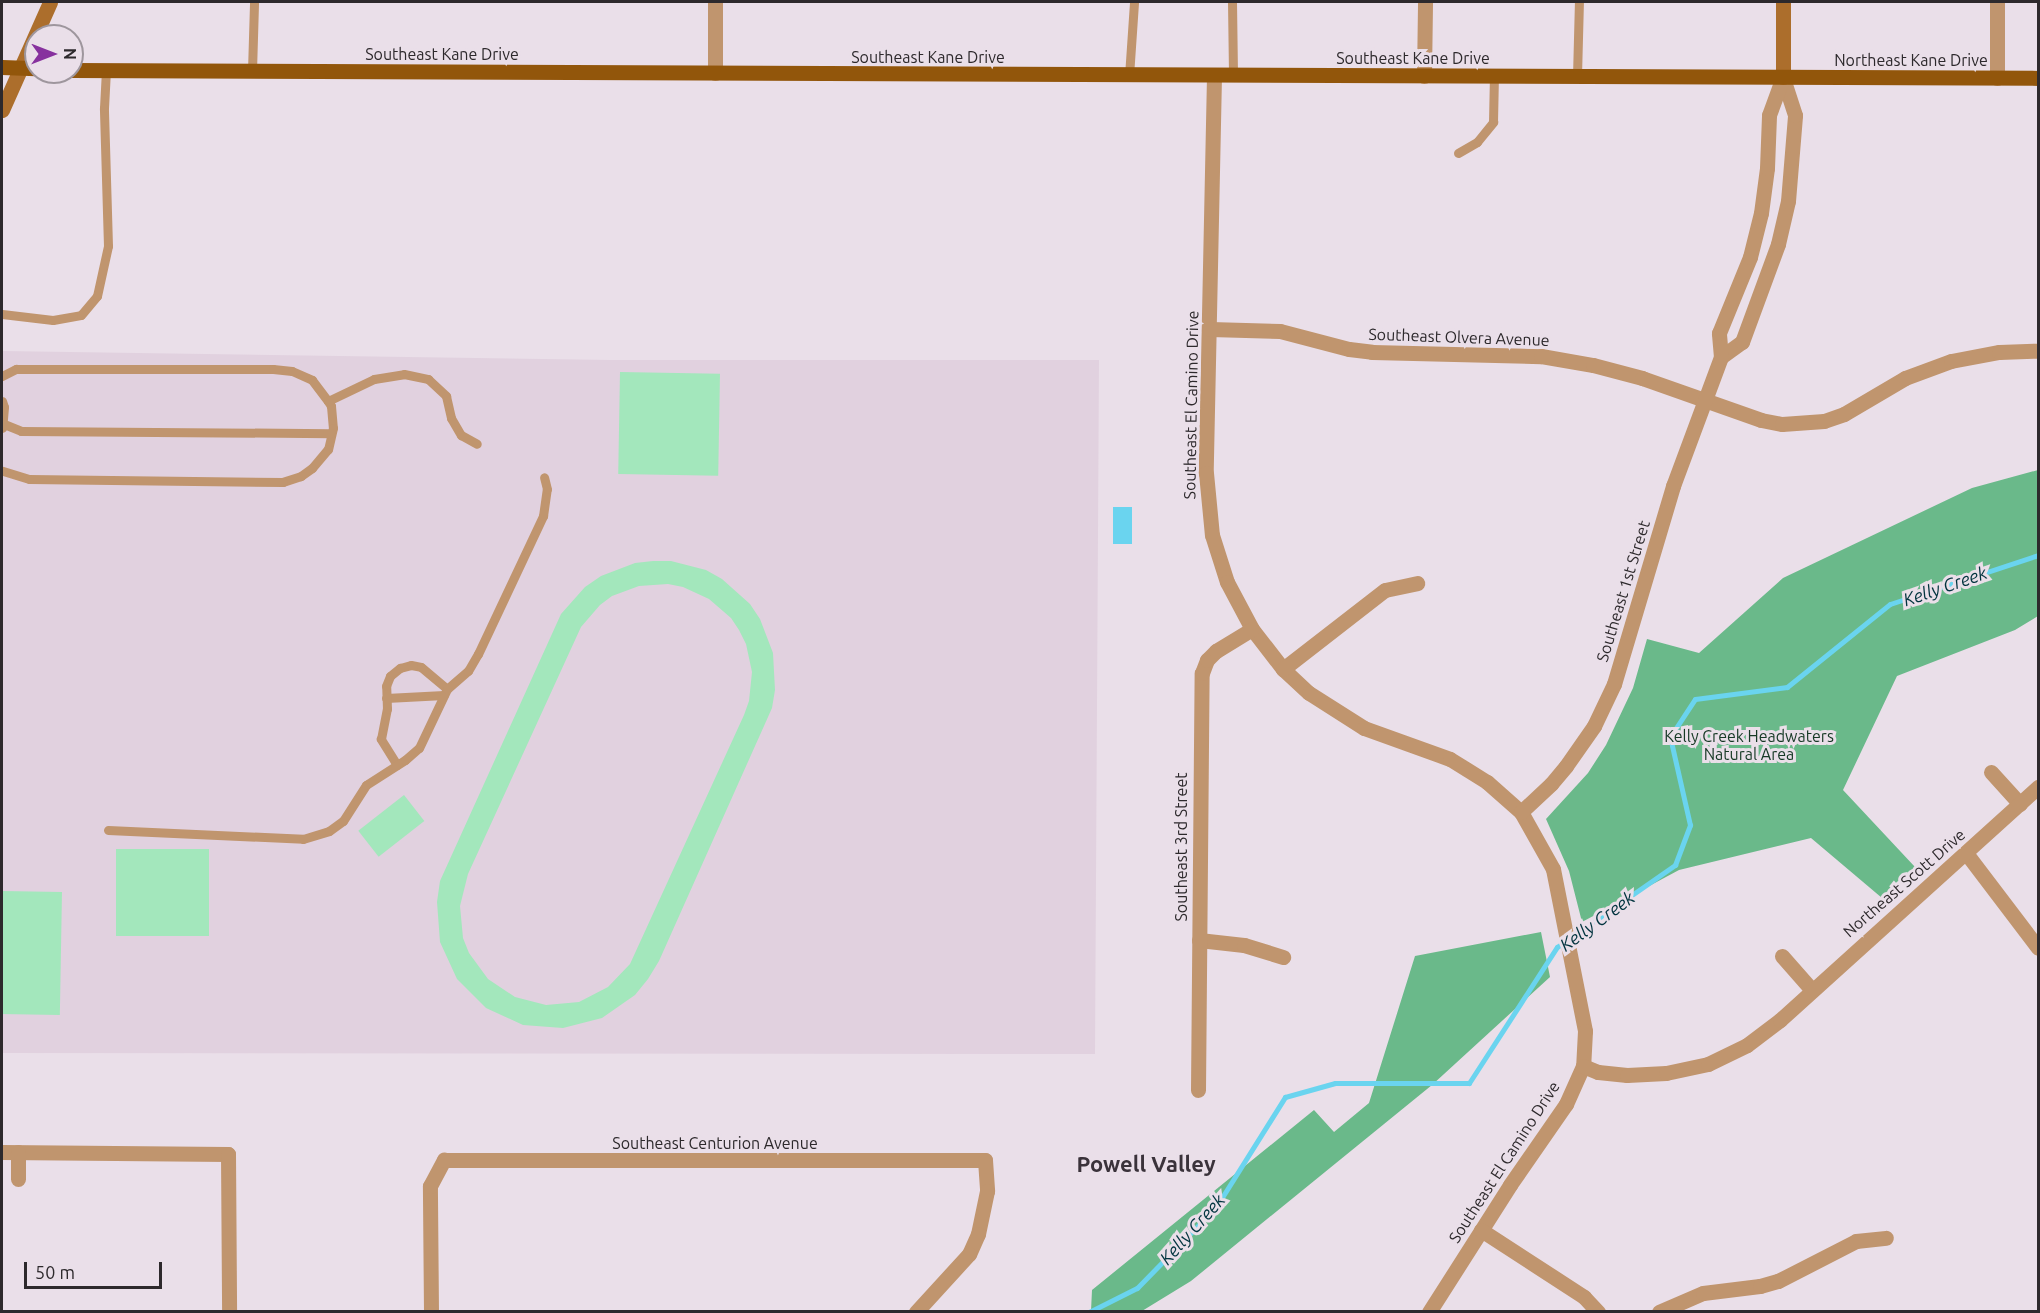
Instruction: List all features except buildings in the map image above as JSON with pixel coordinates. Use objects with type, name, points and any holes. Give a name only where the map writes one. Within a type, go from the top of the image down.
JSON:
[{"type":"main road","points":[[2,110],[51,2]]},
{"type":"main road","name":"Southeast 1st Street","points":[[1783,2],[1783,77]]},
{"type":"main road","points":[[2,67],[24,68]]},
{"type":"main road","name":"Southeast Kane Drive","points":[[84,70],[1783,77]]},
{"type":"main road","name":"Northeast Kane Drive","points":[[1783,77],[2038,78]]},
{"type":"street","points":[[715,2],[715,73]]},
{"type":"street","points":[[1424,76],[1425,2]]},
{"type":"street","points":[[1997,2],[1997,78]]},
{"type":"street","name":"Southeast El Camino Drive","points":[[1214,76],[1206,473],[1208,505],[1218,558],[1227,582],[1252,629],[1283,669],[1334,711],[1364,728],[1450,759],[1488,782],[1521,812],[1553,869],[1586,1032],[1583,1066],[1566,1104],[1429,1311]]},
{"type":"street","name":"Southeast 1st Street","points":[[1521,812],[1566,766],[1594,726],[1614,684],[1673,486],[1721,357],[1719,333],[1750,257],[1761,213],[1767,168],[1768,115],[1783,77]]},
{"type":"street","name":"Southeast 1st Street","points":[[1721,357],[1742,342],[1778,244],[1788,201],[1795,115],[1783,77]]},
{"type":"street","name":"Southeast Olvera Avenue","points":[[1210,329],[1280,331],[1349,349],[1372,352],[1541,356],[1593,365],[1641,378],[1761,420],[1803,424],[1844,414],[1905,378],[1951,361],[1999,352],[2036,351]]},
{"type":"street","points":[[1283,669],[1385,590],[1417,583]]},
{"type":"street","name":"Southeast 3rd Street","points":[[1198,1090],[1202,673],[1207,660],[1216,651],[1252,629]]},
{"type":"street","points":[[1990,772],[2020,804]]},
{"type":"street","name":"Northeast Scott Drive","points":[[1583,1066],[1598,1072],[1627,1075],[1666,1073],[1708,1064],[1728,1056],[1764,1033],[2038,787]]},
{"type":"street","points":[[1966,853],[2038,948]]},
{"type":"street","points":[[1199,940],[1244,945],[1283,957]]},
{"type":"street","points":[[1782,956],[1811,990]]},
{"type":"street","points":[[2,1152],[228,1154],[229,1311]]},
{"type":"street","points":[[18,1152],[18,1179]]},
{"type":"street","name":"Southeast Centurion Avenue","points":[[431,1311],[430,1186],[444,1160],[985,1160],[987,1191],[978,1234],[969,1254],[916,1311]]},
{"type":"street","points":[[1481,1230],[1584,1297],[1598,1311]]},
{"type":"street","points":[[1659,1311],[1703,1293],[1760,1286],[1778,1281],[1856,1241],[1886,1238]]},
{"type":"lane","points":[[252,71],[254,2]]},
{"type":"lane","points":[[1129,76],[1134,2]]},
{"type":"lane","points":[[1232,2],[1233,76]]},
{"type":"lane","points":[[1577,76],[1579,2]]},
{"type":"lane","points":[[2,314],[53,320],[81,315],[97,296],[108,246],[104,108],[106,70]]},
{"type":"lane","points":[[1458,153],[1477,142],[1493,122],[1494,76]]},
{"type":"lane","points":[[2,376],[16,369],[273,369],[292,371],[312,380],[331,406],[331,433],[328,449],[312,468],[301,476],[283,482],[29,479],[2,471]]},
{"type":"lane","points":[[328,400],[374,380],[404,374],[428,380],[446,396],[451,418],[461,435],[477,444]]},
{"type":"lane","points":[[2,401],[3,426],[21,431],[331,433]]},
{"type":"lane","points":[[108,830],[303,839],[329,831],[343,821],[366,785],[419,748],[445,692],[468,671],[478,654],[538,526],[546,503],[544,477]]},
{"type":"lane","points":[[397,765],[381,739],[387,709],[386,686],[390,676],[400,668],[411,664],[421,667],[445,692]]},
{"type":"lane","points":[[386,698],[445,692]]},
{"type":"shaded area","points":[[2,351],[611,360],[1099,360],[1095,1054],[2,1053]]},
{"type":"green space","points":[[620,372],[720,374],[718,476],[618,474]]},
{"type":"green space","name":"Kelly Creek Headwaters Natural Area","points":[[2038,470],[2038,616],[2015,630],[1897,676],[1843,790],[1915,867],[1882,898],[1811,838],[1679,870],[1582,922],[1569,871],[1546,819],[1588,773],[1606,745],[1633,688],[1647,639],[1699,653],[1783,578],[1972,488]]},
{"type":"green space","points":[[671,561],[706,570],[722,579],[750,604],[760,619],[773,653],[775,690],[772,708],[659,961],[648,979],[635,995],[602,1018],[563,1028],[523,1025],[486,1008],[457,979],[440,942],[437,902],[440,881],[561,614],[585,587],[601,576],[635,563]],"holes":[[[668,584],[683,587],[709,599],[731,618],[746,644],[752,672],[749,701],[744,715],[630,964],[608,987],[579,1002],[546,1005],[515,997],[488,979],[469,953],[463,938],[460,906],[468,874],[581,627],[600,605],[612,596],[639,586]]]},
{"type":"green space","points":[[404,795],[424,821],[379,857],[358,831]]},
{"type":"green space","points":[[116,849],[209,849],[209,936],[116,936]]},
{"type":"green space","points":[[2,891],[62,892],[60,1015],[2,1014]]},
{"type":"green space","points":[[1541,932],[1550,977],[1432,1085],[1191,1281],[1142,1311],[1091,1311],[1092,1290],[1314,1110],[1334,1132],[1369,1103],[1415,956]]},
{"type":"water","points":[[1113,507],[1132,507],[1132,544],[1113,544]]},
{"type":"waterway","name":"Kelly Creek","points":[[1089,1312],[1137,1288],[1216,1207],[1285,1097],[1335,1083],[1469,1083],[1557,947],[1675,865],[1690,825],[1670,737],[1695,699],[1787,687],[1890,604],[2038,555]]},
{"type":"district","name":"Powell Valley","points":[[1146,1164]]}]
